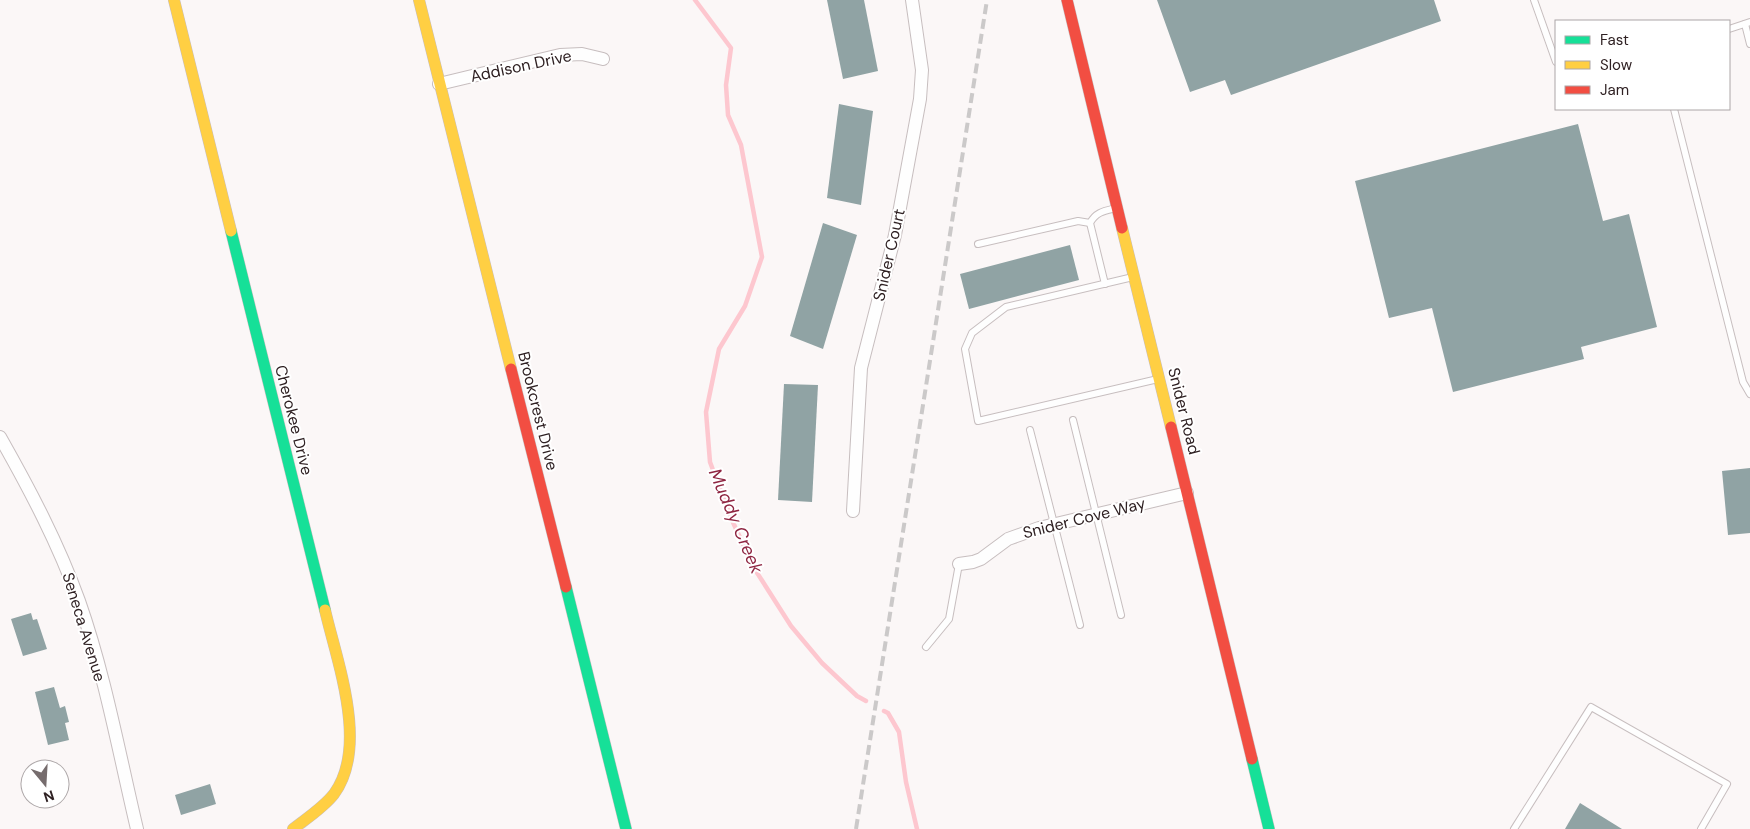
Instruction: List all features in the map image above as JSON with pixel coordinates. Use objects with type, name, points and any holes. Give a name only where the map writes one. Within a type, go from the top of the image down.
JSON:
[{"type":"street","name":"Cherokee Drive","points":[[174,0],[346,697],[351,738],[350,754],[344,776],[324,805],[293,829]]},
{"type":"street","name":"Brookcrest Drive","points":[[419,0],[626,829]]},
{"type":"street","name":"Snider Court","points":[[853,511],[861,368],[895,235],[920,99],[922,70],[912,0]]},
{"type":"street","name":"Snider Road","points":[[1067,0],[1268,829]]},
{"type":"street","name":"Addison Drive","points":[[439,84],[560,56],[582,54],[603,59]]},
{"type":"street","name":"Seneca Avenue","points":[[0,437],[46,523],[79,600],[92,642],[136,829]]},
{"type":"street","name":"Snider Cove Way","points":[[958,564],[981,559],[998,544],[1018,535],[1096,514],[1187,493]]},
{"type":"lane","points":[[1534,0],[1555,59]]},
{"type":"lane","points":[[1730,29],[1747,23],[1750,44]]},
{"type":"lane","points":[[1674,110],[1744,382],[1750,394]]},
{"type":"lane","points":[[1104,284],[1090,223],[1100,212],[1118,208]]},
{"type":"lane","points":[[978,244],[1078,221],[1090,223]]},
{"type":"lane","points":[[1134,277],[1006,307],[972,334],[964,349],[978,421],[1159,378]]},
{"type":"lane","points":[[1073,420],[1121,615]]},
{"type":"lane","points":[[1030,430],[1080,625]]},
{"type":"lane","points":[[926,647],[948,619],[958,564]]},
{"type":"lane","points":[[1514,829],[1591,708],[1727,784],[1701,829]]},
{"type":"building","points":[[827,0],[864,0],[878,71],[843,79]]},
{"type":"building","points":[[1157,0],[1434,0],[1441,21],[1231,95],[1225,80],[1190,92]]},
{"type":"building","points":[[839,104],[873,111],[861,205],[827,198]]},
{"type":"building","points":[[1578,124],[1603,221],[1629,214],[1657,327],[1581,347],[1584,359],[1453,392],[1432,308],[1389,318],[1355,181]]},
{"type":"building","points":[[823,223],[857,235],[823,349],[790,336]]},
{"type":"building","points":[[1070,245],[1079,280],[969,309],[960,274]]},
{"type":"building","points":[[784,384],[818,385],[812,502],[778,500]]},
{"type":"building","points":[[1750,468],[1750,533],[1728,535],[1722,471]]},
{"type":"building","points":[[31,613],[33,620],[37,619],[47,649],[23,656],[11,619]]},
{"type":"building","points":[[54,687],[60,708],[65,706],[69,722],[65,723],[69,740],[48,745],[35,692]]},
{"type":"building","points":[[210,784],[216,804],[181,815],[175,795]]},
{"type":"building","points":[[1580,803],[1622,829],[1565,829]]},
{"type":"waterway","name":"Muddy Creek","points":[[695,0],[731,48],[726,85],[728,115],[741,145],[762,257],[745,306],[719,349],[706,412],[710,462],[731,518],[754,568],[791,626],[822,663],[857,696],[866,701]]},
{"type":"waterway","name":"Muddy Creek","points":[[884,711],[888,713],[899,732],[906,782],[917,829]]},
{"type":"railway","points":[[856,829],[987,0]]},
{"type":"traffic: fast","points":[[231,231],[325,610]]},
{"type":"traffic: fast","points":[[566,587],[626,829]]},
{"type":"traffic: fast","points":[[1252,759],[1269,829]]},
{"type":"traffic: slow","points":[[174,0],[231,231]]},
{"type":"traffic: slow","points":[[419,0],[511,369]]},
{"type":"traffic: slow","points":[[1122,228],[1171,427]]},
{"type":"traffic: slow","points":[[293,829],[320,808],[334,794],[344,774],[349,752],[350,728],[347,704],[325,610]]},
{"type":"traffic: jam","points":[[1067,0],[1122,228]]},
{"type":"traffic: jam","points":[[511,369],[566,587]]},
{"type":"traffic: jam","points":[[1171,427],[1252,759]]}]
